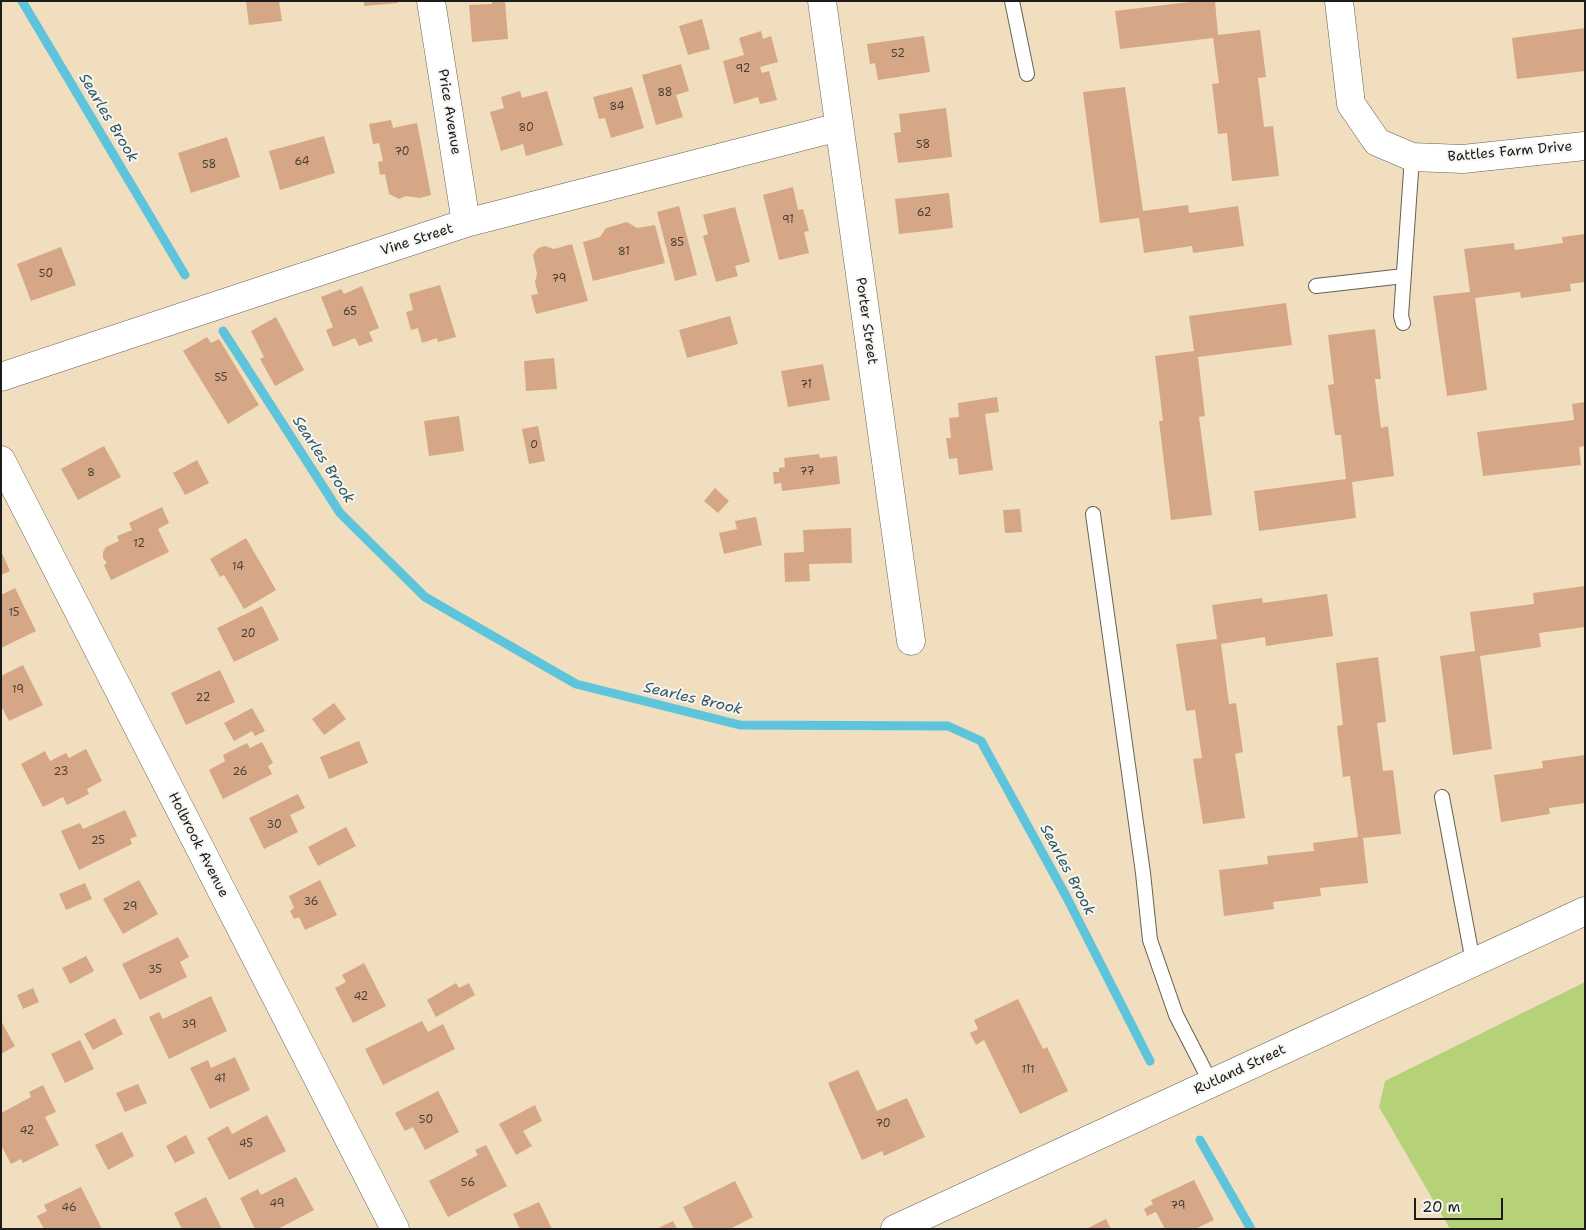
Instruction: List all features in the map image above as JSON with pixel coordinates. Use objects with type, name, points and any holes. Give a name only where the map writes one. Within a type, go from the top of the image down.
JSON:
[{"type":"street","name":"Price Avenue","points":[[431,1],[466,223]]},
{"type":"street","name":"Porter Street","points":[[822,1],[911,641]]},
{"type":"street","name":"Battles Farm Drive","points":[[1339,1],[1352,104],[1377,142],[1412,157],[1463,158],[1585,146]]},
{"type":"street","name":"Vine Street","points":[[1,377],[466,223],[839,127]]},
{"type":"street","name":"Holbrook Avenue","points":[[1,460],[395,1229]]},
{"type":"street","name":"Rutland Street","points":[[895,1229],[1585,911]]},
{"type":"lane","points":[[1012,1],[1027,74]]},
{"type":"lane","points":[[1403,323],[1401,316],[1412,157]]},
{"type":"lane","points":[[1316,286],[1404,276]]},
{"type":"lane","points":[[1093,514],[1144,873],[1150,940],[1176,1016],[1211,1083]]},
{"type":"lane","points":[[1442,797],[1473,962]]},
{"type":"green space","points":[[1585,982],[1585,1229],[1450,1229],[1379,1107],[1385,1081]]},
{"type":"building","points":[[246,1],[279,1],[282,21],[249,25]]},
{"type":"building","points":[[364,1],[397,1],[398,3],[364,6]]},
{"type":"building","points":[[492,1],[505,1],[508,39],[472,42],[469,5],[492,4]]},
{"type":"building","points":[[1198,1],[1215,1],[1218,35],[1260,30],[1266,77],[1258,78],[1264,127],[1273,126],[1279,176],[1232,181],[1227,133],[1218,134],[1212,84],[1219,83],[1213,38],[1120,49],[1115,11]]},
{"type":"building","points":[[702,19],[710,49],[688,55],[679,26]]},
{"type":"building","points":[[1585,28],[1585,71],[1517,79],[1512,38]]},
{"type":"building","points":[[761,31],[763,39],[771,36],[778,62],[760,67],[762,73],[769,71],[777,100],[760,104],[758,97],[734,104],[723,61],[744,55],[739,38]]},
{"type":"building","points":[[924,36],[930,72],[878,80],[875,63],[870,64],[867,44]]},
{"type":"building","points":[[681,64],[689,91],[676,95],[683,117],[656,125],[642,75]]},
{"type":"building","points":[[632,87],[644,128],[611,138],[605,118],[599,119],[593,97]]},
{"type":"building","points":[[1125,87],[1143,211],[1188,205],[1189,213],[1238,206],[1244,246],[1193,253],[1192,246],[1144,253],[1139,218],[1100,223],[1083,92]]},
{"type":"building","points":[[520,91],[522,98],[547,91],[563,145],[526,156],[523,144],[501,151],[490,112],[504,108],[501,97]]},
{"type":"building","points":[[946,108],[952,157],[898,163],[894,133],[901,132],[899,114]]},
{"type":"building","points":[[391,120],[393,128],[417,123],[431,195],[420,198],[406,196],[399,199],[389,194],[385,174],[380,175],[378,162],[383,161],[379,143],[373,144],[369,124]]},
{"type":"building","points":[[324,136],[335,173],[280,190],[269,151]]},
{"type":"building","points":[[227,137],[240,177],[191,193],[178,153]]},
{"type":"building","points":[[793,187],[798,210],[803,209],[809,231],[804,232],[809,253],[779,260],[763,195]]},
{"type":"building","points":[[949,193],[953,228],[899,234],[895,199]]},
{"type":"building","points":[[679,206],[697,275],[675,281],[657,212]]},
{"type":"building","points":[[735,207],[750,262],[735,266],[738,276],[716,282],[703,236],[708,234],[703,215]]},
{"type":"building","points":[[627,222],[637,228],[655,225],[665,263],[593,281],[583,242],[600,237],[606,228]]},
{"type":"building","points":[[1585,234],[1585,282],[1570,284],[1571,291],[1521,298],[1520,292],[1475,298],[1487,390],[1447,396],[1433,296],[1470,292],[1464,249],[1514,243],[1515,250],[1563,243],[1562,237]]},
{"type":"building","points":[[572,244],[588,301],[536,314],[531,295],[538,294],[535,282],[537,274],[533,255],[541,247],[545,246],[554,249]]},
{"type":"building","points":[[61,247],[76,285],[31,301],[17,264]]},
{"type":"building","points":[[440,285],[456,337],[438,342],[437,338],[422,343],[418,328],[411,330],[406,312],[413,310],[409,294]]},
{"type":"building","points":[[362,286],[379,328],[369,332],[373,341],[359,346],[355,338],[333,347],[326,330],[333,327],[321,297],[341,289],[344,294]]},
{"type":"building","points":[[1286,303],[1292,345],[1198,357],[1205,416],[1199,417],[1212,515],[1171,520],[1159,421],[1163,421],[1155,356],[1194,351],[1189,316]]},
{"type":"building","points":[[730,316],[738,344],[687,358],[679,330]]},
{"type":"building","points":[[276,317],[304,370],[275,386],[260,359],[264,357],[251,331]]},
{"type":"building","points":[[1375,329],[1381,379],[1375,379],[1381,428],[1388,426],[1394,476],[1352,482],[1356,518],[1259,531],[1254,491],[1346,479],[1341,435],[1335,435],[1328,385],[1334,384],[1328,335]]},
{"type":"building","points":[[207,337],[211,343],[219,339],[259,405],[228,424],[183,351]]},
{"type":"building","points":[[554,358],[557,389],[526,391],[524,361]]},
{"type":"building","points":[[823,364],[830,400],[788,407],[781,371]]},
{"type":"building","points":[[997,397],[999,412],[985,414],[993,470],[959,475],[957,458],[949,459],[946,438],[951,438],[949,418],[959,417],[958,403]]},
{"type":"building","points":[[1585,402],[1585,446],[1579,447],[1581,465],[1483,476],[1477,432],[1574,420],[1572,404]]},
{"type":"building","points":[[459,416],[464,451],[429,456],[424,421]]},
{"type":"building","points":[[538,426],[545,461],[529,464],[522,429]]},
{"type":"building","points":[[104,446],[121,477],[78,500],[61,469]]},
{"type":"building","points":[[819,454],[820,458],[837,456],[840,484],[782,491],[781,483],[774,484],[773,472],[779,472],[779,468],[785,467],[784,458]]},
{"type":"building","points":[[197,460],[209,483],[185,495],[173,473]]},
{"type":"building","points":[[715,488],[729,501],[718,513],[704,501]]},
{"type":"building","points":[[162,507],[169,523],[158,529],[169,552],[111,580],[104,565],[107,563],[103,558],[103,552],[106,547],[119,541],[117,536],[132,530],[129,523]]},
{"type":"building","points":[[1020,509],[1022,532],[1005,533],[1003,510]]},
{"type":"building","points":[[756,517],[762,545],[724,554],[719,533],[737,529],[735,521]]},
{"type":"building","points":[[851,528],[852,563],[809,564],[810,581],[785,582],[784,553],[804,552],[803,530]]},
{"type":"building","points":[[246,538],[276,590],[244,609],[224,575],[220,577],[210,559]]},
{"type":"building","points":[[1,551],[10,571],[1,575]]},
{"type":"building","points":[[1585,586],[1585,627],[1539,633],[1541,647],[1480,656],[1492,749],[1453,755],[1440,656],[1475,651],[1470,612],[1534,604],[1533,593]]},
{"type":"building","points":[[15,588],[36,631],[1,648],[1,595]]},
{"type":"building","points":[[1327,594],[1333,636],[1266,646],[1265,637],[1221,644],[1229,704],[1236,703],[1243,752],[1235,754],[1245,818],[1203,824],[1193,759],[1202,758],[1195,710],[1186,711],[1176,644],[1217,639],[1212,605],[1262,598],[1263,603]]},
{"type":"building","points":[[262,606],[279,640],[234,662],[217,628]]},
{"type":"building","points":[[1378,657],[1386,722],[1377,723],[1383,771],[1393,770],[1401,834],[1363,838],[1368,883],[1320,888],[1321,896],[1273,902],[1274,909],[1224,916],[1219,870],[1268,864],[1267,856],[1314,851],[1313,843],[1358,837],[1350,776],[1343,777],[1337,726],[1343,725],[1336,663]]},
{"type":"building","points":[[23,665],[43,705],[9,721],[1,706],[1,676]]},
{"type":"building","points":[[220,670],[235,702],[186,725],[171,693]]},
{"type":"building","points":[[334,703],[346,719],[324,735],[312,719]]},
{"type":"building","points":[[252,708],[265,731],[255,736],[252,731],[234,741],[224,723]]},
{"type":"building","points":[[359,741],[368,763],[329,779],[320,757]]},
{"type":"building","points":[[262,742],[273,763],[268,766],[272,774],[223,799],[209,770],[225,761],[223,755],[247,743],[250,748]]},
{"type":"building","points":[[86,749],[102,781],[87,789],[89,794],[67,805],[63,797],[43,807],[21,764],[45,751],[50,761],[66,753],[69,758]]},
{"type":"building","points":[[1585,755],[1585,803],[1549,808],[1550,814],[1501,822],[1494,775],[1543,768],[1542,761]]},
{"type":"building","points":[[298,794],[305,808],[290,815],[298,832],[264,849],[249,818]]},
{"type":"building","points":[[125,810],[137,836],[130,839],[132,844],[79,870],[61,831],[80,823],[83,829]]},
{"type":"building","points":[[346,827],[356,846],[318,866],[308,847]]},
{"type":"building","points":[[139,880],[158,914],[123,934],[103,899]]},
{"type":"building","points":[[320,880],[337,915],[305,930],[299,917],[294,919],[290,911],[294,908],[289,896]]},
{"type":"building","points":[[85,883],[92,899],[66,910],[59,894]]},
{"type":"building","points":[[178,937],[189,957],[180,962],[187,977],[140,1000],[122,964]]},
{"type":"building","points":[[86,956],[94,971],[70,984],[62,968]]},
{"type":"building","points":[[364,963],[386,1006],[353,1023],[335,988],[346,982],[342,975]]},
{"type":"building","points":[[456,983],[459,988],[469,983],[475,995],[436,1017],[427,1000]]},
{"type":"building","points":[[33,988],[39,1002],[23,1009],[17,995]]},
{"type":"building","points":[[211,996],[227,1031],[169,1059],[149,1017],[159,1012],[163,1019]]},
{"type":"building","points":[[1018,999],[1043,1049],[1047,1047],[1068,1091],[1020,1114],[984,1040],[976,1045],[970,1033],[978,1029],[974,1020]]},
{"type":"building","points":[[115,1018],[123,1034],[93,1050],[84,1034]]},
{"type":"building","points":[[1,1021],[15,1046],[1,1054]]},
{"type":"building","points":[[422,1021],[428,1032],[443,1024],[455,1049],[383,1085],[365,1049]]},
{"type":"building","points":[[80,1040],[94,1069],[65,1083],[51,1054]]},
{"type":"building","points":[[235,1057],[250,1090],[210,1109],[190,1068],[208,1060],[211,1068]]},
{"type":"building","points":[[858,1070],[877,1111],[907,1098],[925,1137],[884,1156],[882,1151],[862,1160],[828,1083]]},
{"type":"building","points":[[138,1084],[147,1103],[125,1112],[116,1093]]},
{"type":"building","points":[[43,1085],[56,1112],[45,1117],[59,1145],[23,1163],[21,1159],[11,1164],[1,1145],[1,1113],[31,1097],[29,1092]]},
{"type":"building","points":[[438,1091],[459,1132],[425,1150],[413,1127],[405,1131],[395,1113]]},
{"type":"building","points":[[535,1105],[542,1121],[523,1131],[532,1146],[516,1155],[499,1124]]},
{"type":"building","points":[[267,1115],[286,1151],[229,1180],[207,1138],[228,1126],[232,1134]]},
{"type":"building","points":[[122,1132],[134,1156],[108,1170],[95,1145]]},
{"type":"building","points":[[186,1135],[195,1153],[175,1163],[166,1146]]},
{"type":"building","points":[[486,1145],[507,1186],[448,1217],[429,1181],[478,1155],[475,1150]]},
{"type":"building","points":[[296,1177],[314,1210],[278,1229],[255,1229],[240,1198],[258,1189],[261,1195]]},
{"type":"building","points":[[1194,1180],[1214,1220],[1195,1229],[1165,1229],[1156,1212],[1147,1216],[1144,1209],[1153,1204],[1151,1200]]},
{"type":"building","points":[[735,1181],[753,1217],[730,1229],[694,1229],[683,1207]]},
{"type":"building","points":[[81,1187],[102,1229],[44,1229],[37,1216],[47,1211],[44,1205]]},
{"type":"building","points":[[206,1197],[222,1229],[182,1229],[174,1213]]},
{"type":"building","points":[[539,1202],[552,1229],[520,1229],[513,1214]]},
{"type":"building","points":[[1106,1219],[1111,1229],[1086,1229]]},
{"type":"building","points":[[673,1221],[677,1229],[656,1229]]},
{"type":"waterway","name":"Searles Brook","points":[[22,1],[185,275]]},
{"type":"waterway","name":"Searles Brook","points":[[223,331],[340,513],[425,597],[576,684],[740,725],[948,726],[981,741],[1066,896],[1150,1061]]},
{"type":"waterway","name":"Searles Brook","points":[[1200,1140],[1251,1229]]}]
